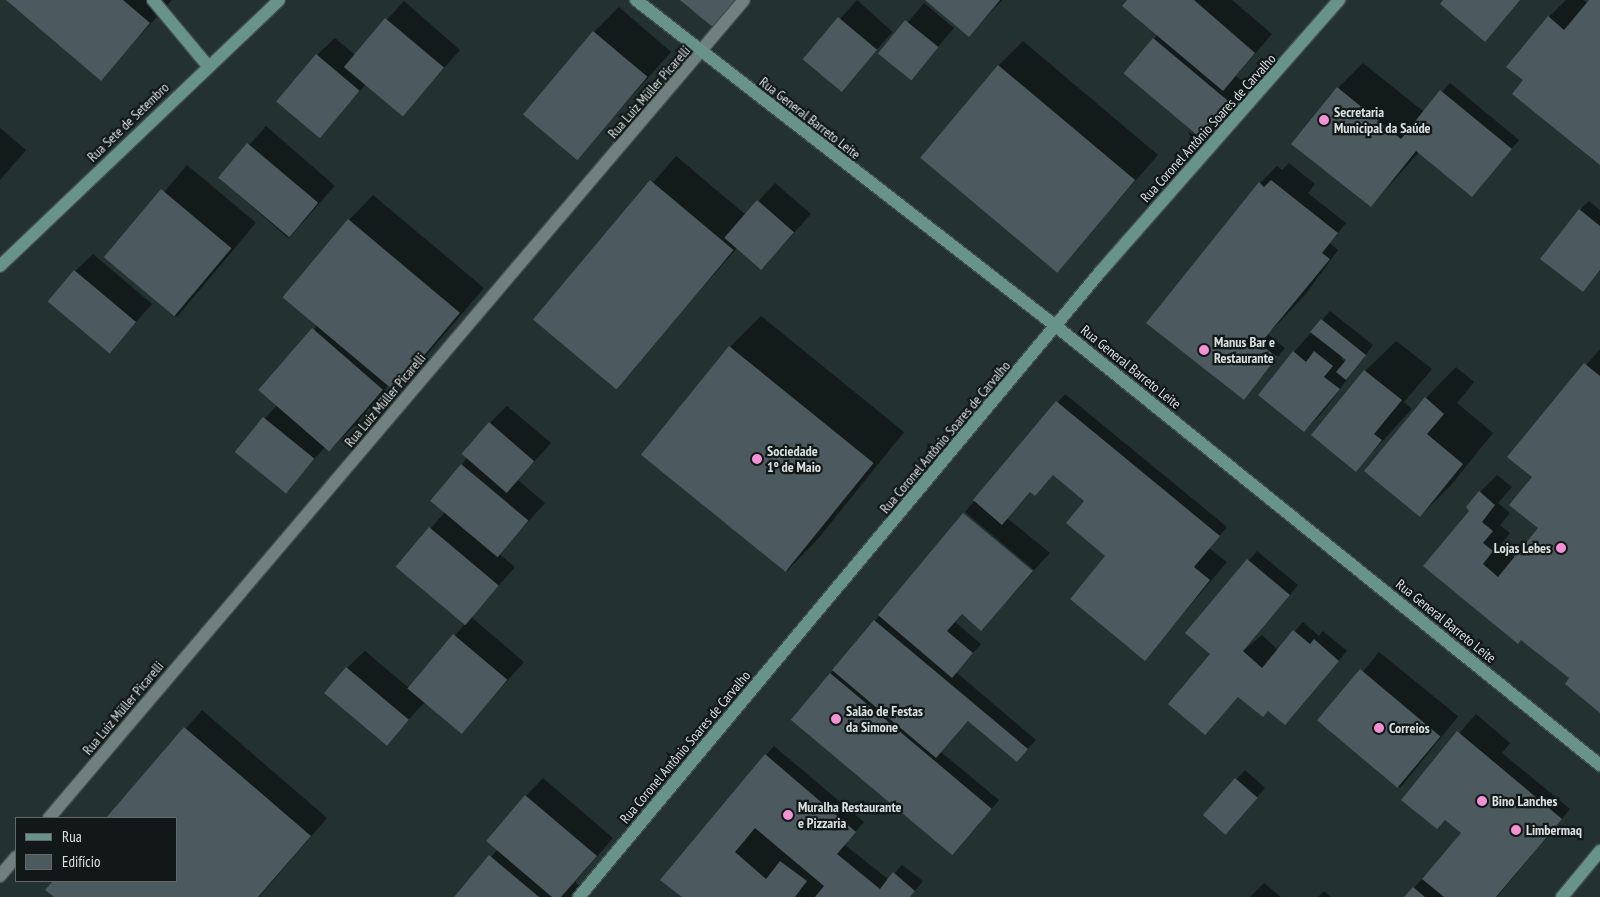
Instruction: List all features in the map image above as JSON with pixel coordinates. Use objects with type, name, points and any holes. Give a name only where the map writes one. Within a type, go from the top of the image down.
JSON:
[{"type":"street","points":[[153,0],[208,66]]},
{"type":"street","name":"Rua Sete de Setembro","points":[[0,266],[279,0]]},
{"type":"street","name":"Rua General Barreto Leite","points":[[636,0],[701,53],[1057,327],[1600,765]]},
{"type":"street","name":"Rua Coronel Antônio Soares de Carvalho","points":[[578,897],[1057,327],[1101,271],[1338,0]]},
{"type":"street","name":"Rua Luiz Müller Picarelli","points":[[50,817],[701,53],[743,1]]},
{"type":"street","points":[[1562,897],[1600,851]]},
{"type":"street","points":[[0,876],[15,858]]},
{"type":"building","points":[[6,0],[123,0],[150,23],[101,81]]},
{"type":"building","points":[[680,0],[739,0],[715,29]]},
{"type":"building","points":[[925,0],[1000,0],[969,37]]},
{"type":"building","points":[[1127,0],[1194,0],[1255,53],[1223,91],[1122,6]]},
{"type":"building","points":[[1443,0],[1520,0],[1485,42],[1440,4]]},
{"type":"building","points":[[1589,0],[1600,0],[1600,165],[1512,94],[1523,80],[1506,67],[1548,16],[1564,30]]},
{"type":"building","points":[[838,17],[877,50],[842,92],[803,59]]},
{"type":"building","points":[[385,18],[444,67],[403,117],[344,67]]},
{"type":"building","points":[[905,20],[938,47],[911,80],[878,53]]},
{"type":"building","points":[[593,31],[647,77],[577,160],[523,114]]},
{"type":"building","points":[[1153,38],[1233,105],[1203,140],[1123,73]]},
{"type":"building","points":[[316,54],[360,91],[320,138],[276,101]]},
{"type":"building","points":[[998,65],[1135,180],[1057,273],[920,158]]},
{"type":"building","points":[[1337,87],[1401,139],[1440,90],[1512,149],[1472,197],[1416,151],[1371,207],[1291,144]]},
{"type":"building","points":[[247,143],[318,203],[289,237],[218,177]]},
{"type":"building","points":[[650,180],[733,250],[617,389],[533,319]]},
{"type":"building","points":[[1271,180],[1338,233],[1322,253],[1330,259],[1260,344],[1277,357],[1244,400],[1146,323],[1259,182],[1264,187]]},
{"type":"building","points":[[161,189],[231,248],[174,316],[104,257]]},
{"type":"building","points":[[757,200],[794,232],[761,270],[724,238]]},
{"type":"building","points":[[1579,209],[1600,226],[1600,270],[1583,292],[1540,259]]},
{"type":"building","points":[[348,219],[460,313],[394,391],[282,297]]},
{"type":"building","points":[[74,270],[136,322],[110,353],[48,301]]},
{"type":"building","points":[[1321,319],[1366,355],[1346,380],[1336,372],[1346,360],[1310,332]]},
{"type":"building","points":[[312,328],[383,390],[329,452],[258,390]]},
{"type":"building","name":"Sociedade 1º de Maio","points":[[729,346],[874,463],[785,572],[641,455]]},
{"type":"building","points":[[1293,351],[1306,362],[1314,351],[1333,366],[1324,377],[1340,389],[1304,432],[1258,395]]},
{"type":"building","name":"Lojas Lebes","points":[[1584,363],[1600,376],[1600,713],[1565,684],[1569,678],[1521,640],[1518,644],[1423,566],[1469,511],[1466,507],[1479,491],[1495,505],[1482,522],[1493,531],[1483,543],[1493,551],[1483,564],[1498,577],[1538,528],[1509,505],[1532,477],[1507,457]]},
{"type":"building","points":[[1364,370],[1402,400],[1374,434],[1382,440],[1356,472],[1311,435]]},
{"type":"building","points":[[1425,397],[1444,414],[1427,434],[1463,464],[1420,517],[1364,471]]},
{"type":"building","points":[[1056,401],[1220,536],[1194,567],[1210,580],[1145,661],[1070,599],[1105,556],[1066,523],[1084,501],[1053,475],[1035,496],[1030,492],[1002,525],[973,500]]},
{"type":"building","points":[[263,417],[314,459],[286,494],[235,452]]},
{"type":"building","points":[[489,422],[534,461],[507,493],[461,454]]},
{"type":"building","points":[[461,464],[528,521],[498,557],[430,501]]},
{"type":"building","points":[[963,513],[1033,571],[981,631],[962,614],[947,631],[973,653],[952,678],[878,615]]},
{"type":"building","points":[[429,527],[499,585],[465,625],[396,567]]},
{"type":"building","points":[[1247,559],[1290,595],[1243,651],[1262,668],[1293,630],[1310,644],[1314,639],[1339,661],[1285,725],[1268,711],[1263,717],[1238,697],[1205,735],[1168,704],[1210,654],[1185,633]]},
{"type":"building","points":[[874,620],[1028,749],[1017,762],[968,721],[936,758],[832,670]]},
{"type":"building","points":[[453,634],[507,680],[462,734],[407,688]]},
{"type":"building","points":[[346,667],[409,720],[387,746],[324,693]]},
{"type":"building","name":"Correios","points":[[1360,669],[1440,736],[1397,788],[1317,720]]},
{"type":"building","points":[[830,673],[992,809],[952,855],[791,720]]},
{"type":"building","points":[[184,727],[311,836],[258,897],[54,897],[45,890],[52,882],[178,882],[178,817],[107,817]]},
{"type":"building","points":[[1457,731],[1562,819],[1496,897],[1444,897],[1422,879],[1461,833],[1445,820],[1437,829],[1401,800]]},
{"type":"building","points":[[765,754],[856,832],[837,854],[880,889],[893,872],[915,891],[910,897],[815,897],[824,886],[755,828],[735,852],[766,879],[780,861],[807,881],[795,897],[682,897],[660,880]]},
{"type":"building","points":[[1235,778],[1258,798],[1225,835],[1203,815]]},
{"type":"building","points":[[525,795],[597,856],[561,897],[552,897],[486,841]]},
{"type":"building","points":[[489,855],[539,897],[454,897]]},
{"type":"building","points":[[1413,887],[1425,897],[1404,897]]},
{"type":"place","name":"Secretaria Municipal da Saúde","points":[[1324,120]]},
{"type":"place","name":"Manus Bar e Restaurante","points":[[1204,350]]},
{"type":"place","name":"Sociedade 1º de Maio","points":[[757,459]]},
{"type":"place","name":"Lojas Lebes","points":[[1561,548]]},
{"type":"place","name":"Salão de Festas da Simone","points":[[836,719]]},
{"type":"place","name":"Correios","points":[[1379,728]]},
{"type":"place","name":"Bino Lanches","points":[[1482,801]]},
{"type":"place","name":"Muralha Restaurante e Pizzaria","points":[[788,815]]},
{"type":"place","name":"Limbermaq","points":[[1516,830]]}]
